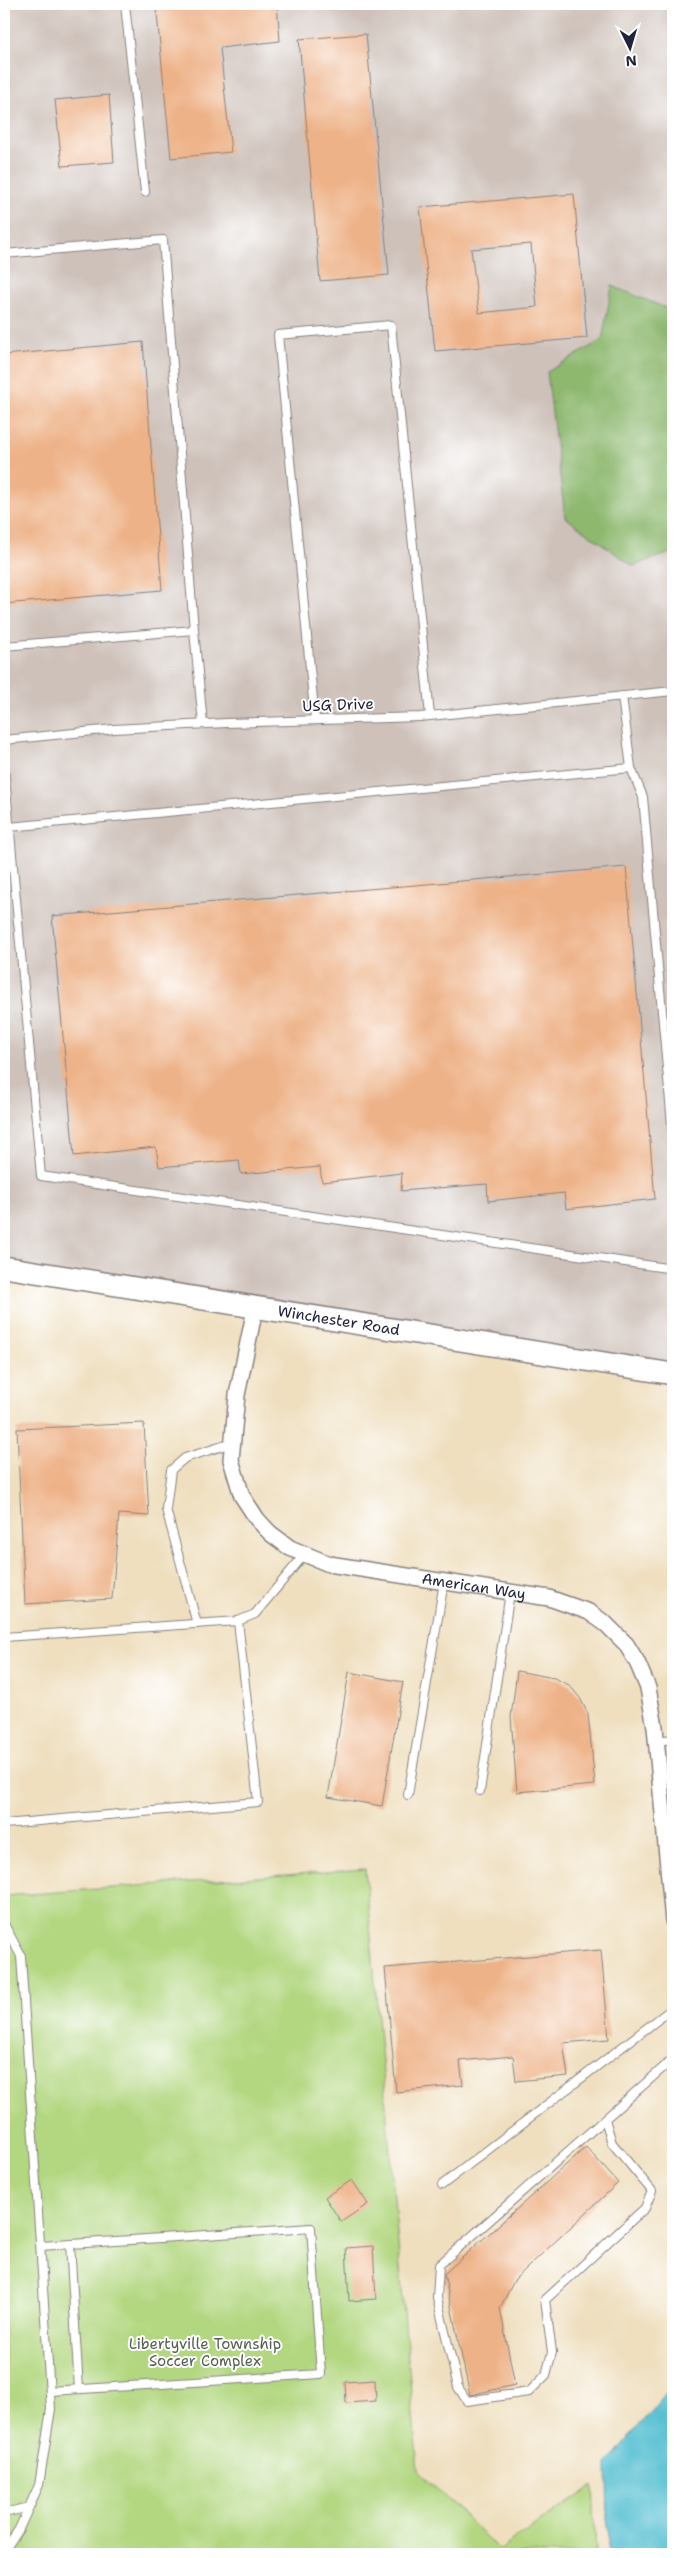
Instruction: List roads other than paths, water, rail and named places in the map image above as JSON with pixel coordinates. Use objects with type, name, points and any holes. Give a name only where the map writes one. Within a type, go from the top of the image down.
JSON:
[{"type":"main road","name":"Winchester Road","points":[[4,1267],[255,1309],[673,1374]]},
{"type":"street","name":"American Way","points":[[255,1309],[237,1395],[232,1442],[234,1473],[242,1496],[257,1519],[270,1534],[304,1555],[329,1564],[549,1598],[589,1612],[606,1624],[626,1644],[637,1662],[648,1688],[656,1741],[673,1921]]},
{"type":"lane","points":[[125,4],[145,192]]},
{"type":"lane","points":[[4,254],[163,240],[203,724]]},
{"type":"lane","points":[[315,720],[278,336],[391,325],[430,716]]},
{"type":"lane","points":[[4,646],[194,630]]},
{"type":"lane","name":"USG Drive","points":[[4,740],[114,729],[430,716],[673,691]]},
{"type":"lane","points":[[622,696],[631,768],[643,797],[673,1136]]},
{"type":"lane","points":[[4,766],[41,1176],[673,1269]]},
{"type":"lane","points":[[9,827],[631,768]]},
{"type":"lane","points":[[197,1624],[166,1509],[171,1470],[185,1458],[232,1442]]},
{"type":"lane","points":[[4,1637],[238,1621],[255,1614],[304,1555]]},
{"type":"lane","points":[[408,1795],[444,1582]]},
{"type":"lane","points":[[480,1792],[510,1592]]},
{"type":"lane","points":[[4,1824],[258,1802],[238,1621]]},
{"type":"lane","points":[[656,1741],[673,1739]]},
{"type":"lane","points":[[4,1924],[21,1956],[51,2410],[39,2485],[19,2529],[4,2551]]},
{"type":"lane","points":[[442,2185],[673,2008]]},
{"type":"lane","points":[[605,2119],[612,2143],[652,2191],[645,2208],[545,2300],[552,2352],[546,2375],[529,2392],[467,2401],[458,2387],[437,2298],[439,2265],[673,2059]]},
{"type":"lane","points":[[41,2246],[312,2228],[321,2374],[50,2391]]},
{"type":"lane","points":[[70,2244],[79,2389]]},
{"type":"lane","points":[[4,2513],[29,2508]]},
{"type":"water","points":[[673,2384],[673,2554],[608,2554],[607,2465]]},
{"type":"park label","name":"Libertyville Township Soccer Complex","points":[[205,2352]]}]
